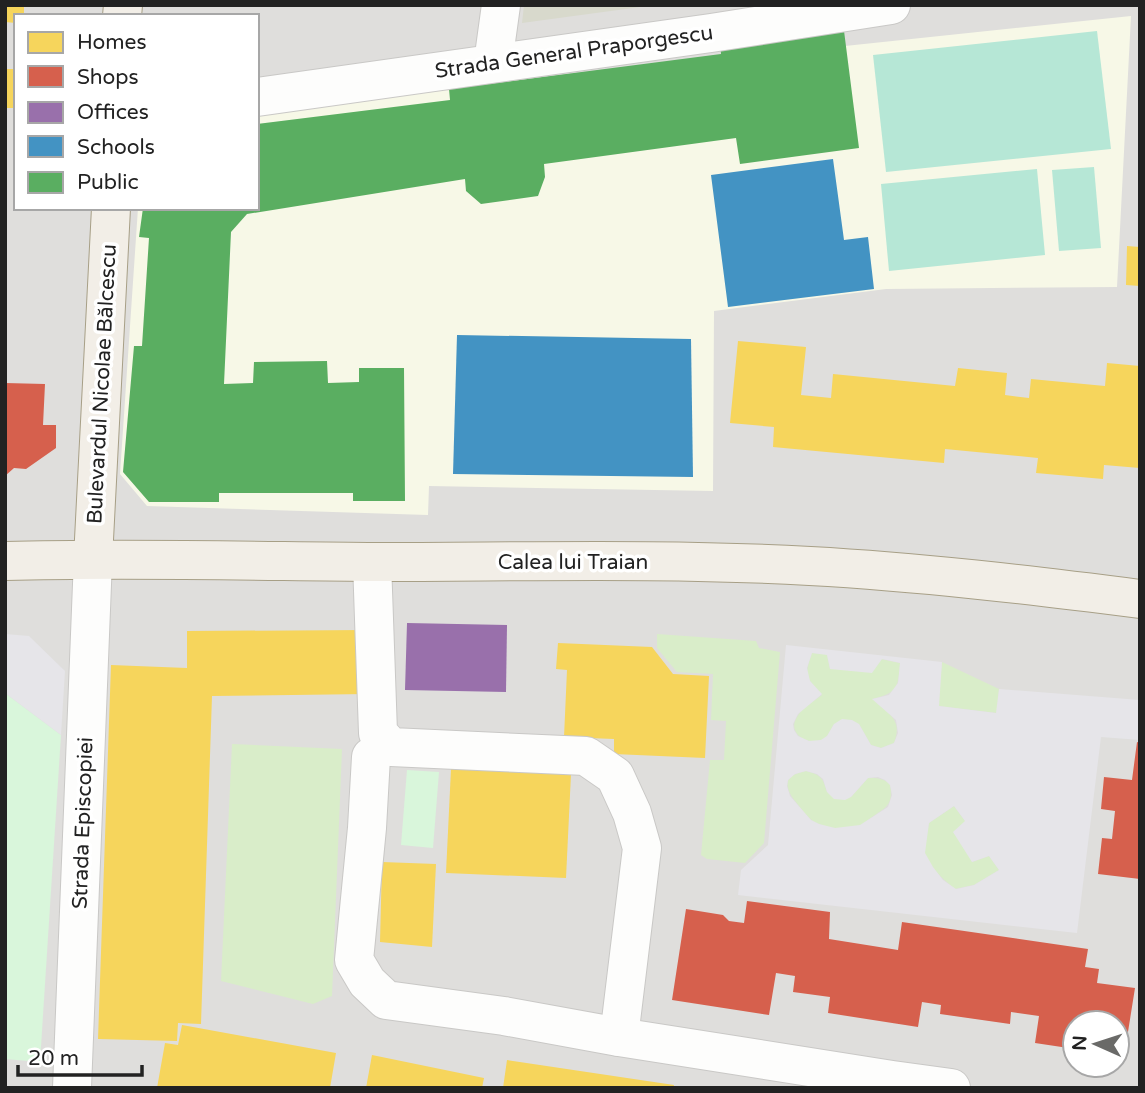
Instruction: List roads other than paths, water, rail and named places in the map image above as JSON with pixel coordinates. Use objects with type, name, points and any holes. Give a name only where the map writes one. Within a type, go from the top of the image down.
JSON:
[{"type":"main road","name":"Bulevardul Nicolae Bălcescu","points":[[93,559],[111,210]]},
{"type":"main road","name":"Calea lui Traian","points":[[5,561],[93,559],[722,562],[811,566],[1012,583],[1140,599]]},
{"type":"street","points":[[493,63],[501,5]]},
{"type":"street","name":"Strada General Praporgescu","points":[[259,97],[891,5]]},
{"type":"street","name":"Strada Episcopiei","points":[[72,1088],[93,559]]},
{"type":"street","points":[[372,562],[378,733],[391,747],[586,756],[615,776],[632,813],[642,848],[619,1037]]},
{"type":"street","points":[[371,757],[354,960],[367,982],[386,1000],[504,1016],[619,1037],[951,1088]]}]
